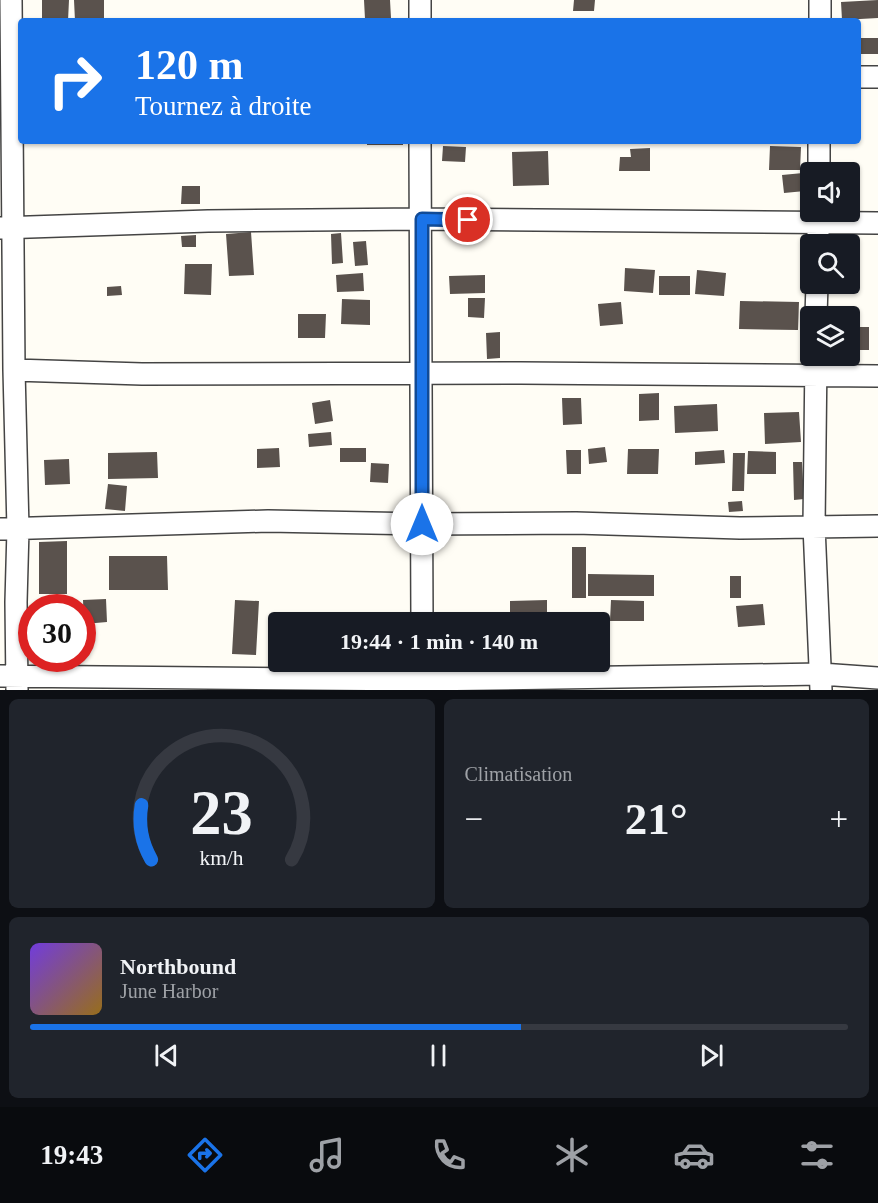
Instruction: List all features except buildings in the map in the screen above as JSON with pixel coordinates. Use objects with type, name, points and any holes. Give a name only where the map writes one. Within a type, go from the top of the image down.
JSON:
[{"type":"street","points":[[11,0],[7,228],[14,370],[9,529],[16,602],[11,681],[422,677],[821,682],[878,678]]},
{"type":"street","points":[[420,0],[420,18]]},
{"type":"street","points":[[820,0],[820,18]]},
{"type":"street","points":[[861,77],[878,77]]},
{"type":"street","points":[[420,144],[422,612]]},
{"type":"street","points":[[819,144],[819,162]]},
{"type":"street","points":[[7,228],[208,221],[800,217]]},
{"type":"street","points":[[860,220],[878,222]]},
{"type":"street","points":[[14,370],[142,374],[422,374],[816,366],[878,376]]},
{"type":"street","points":[[816,366],[814,526],[821,682]]},
{"type":"street","points":[[9,529],[268,521],[422,524],[576,523],[740,528],[878,526]]},
{"type":"route","points":[[422,524],[422,219],[468,220]]}]
